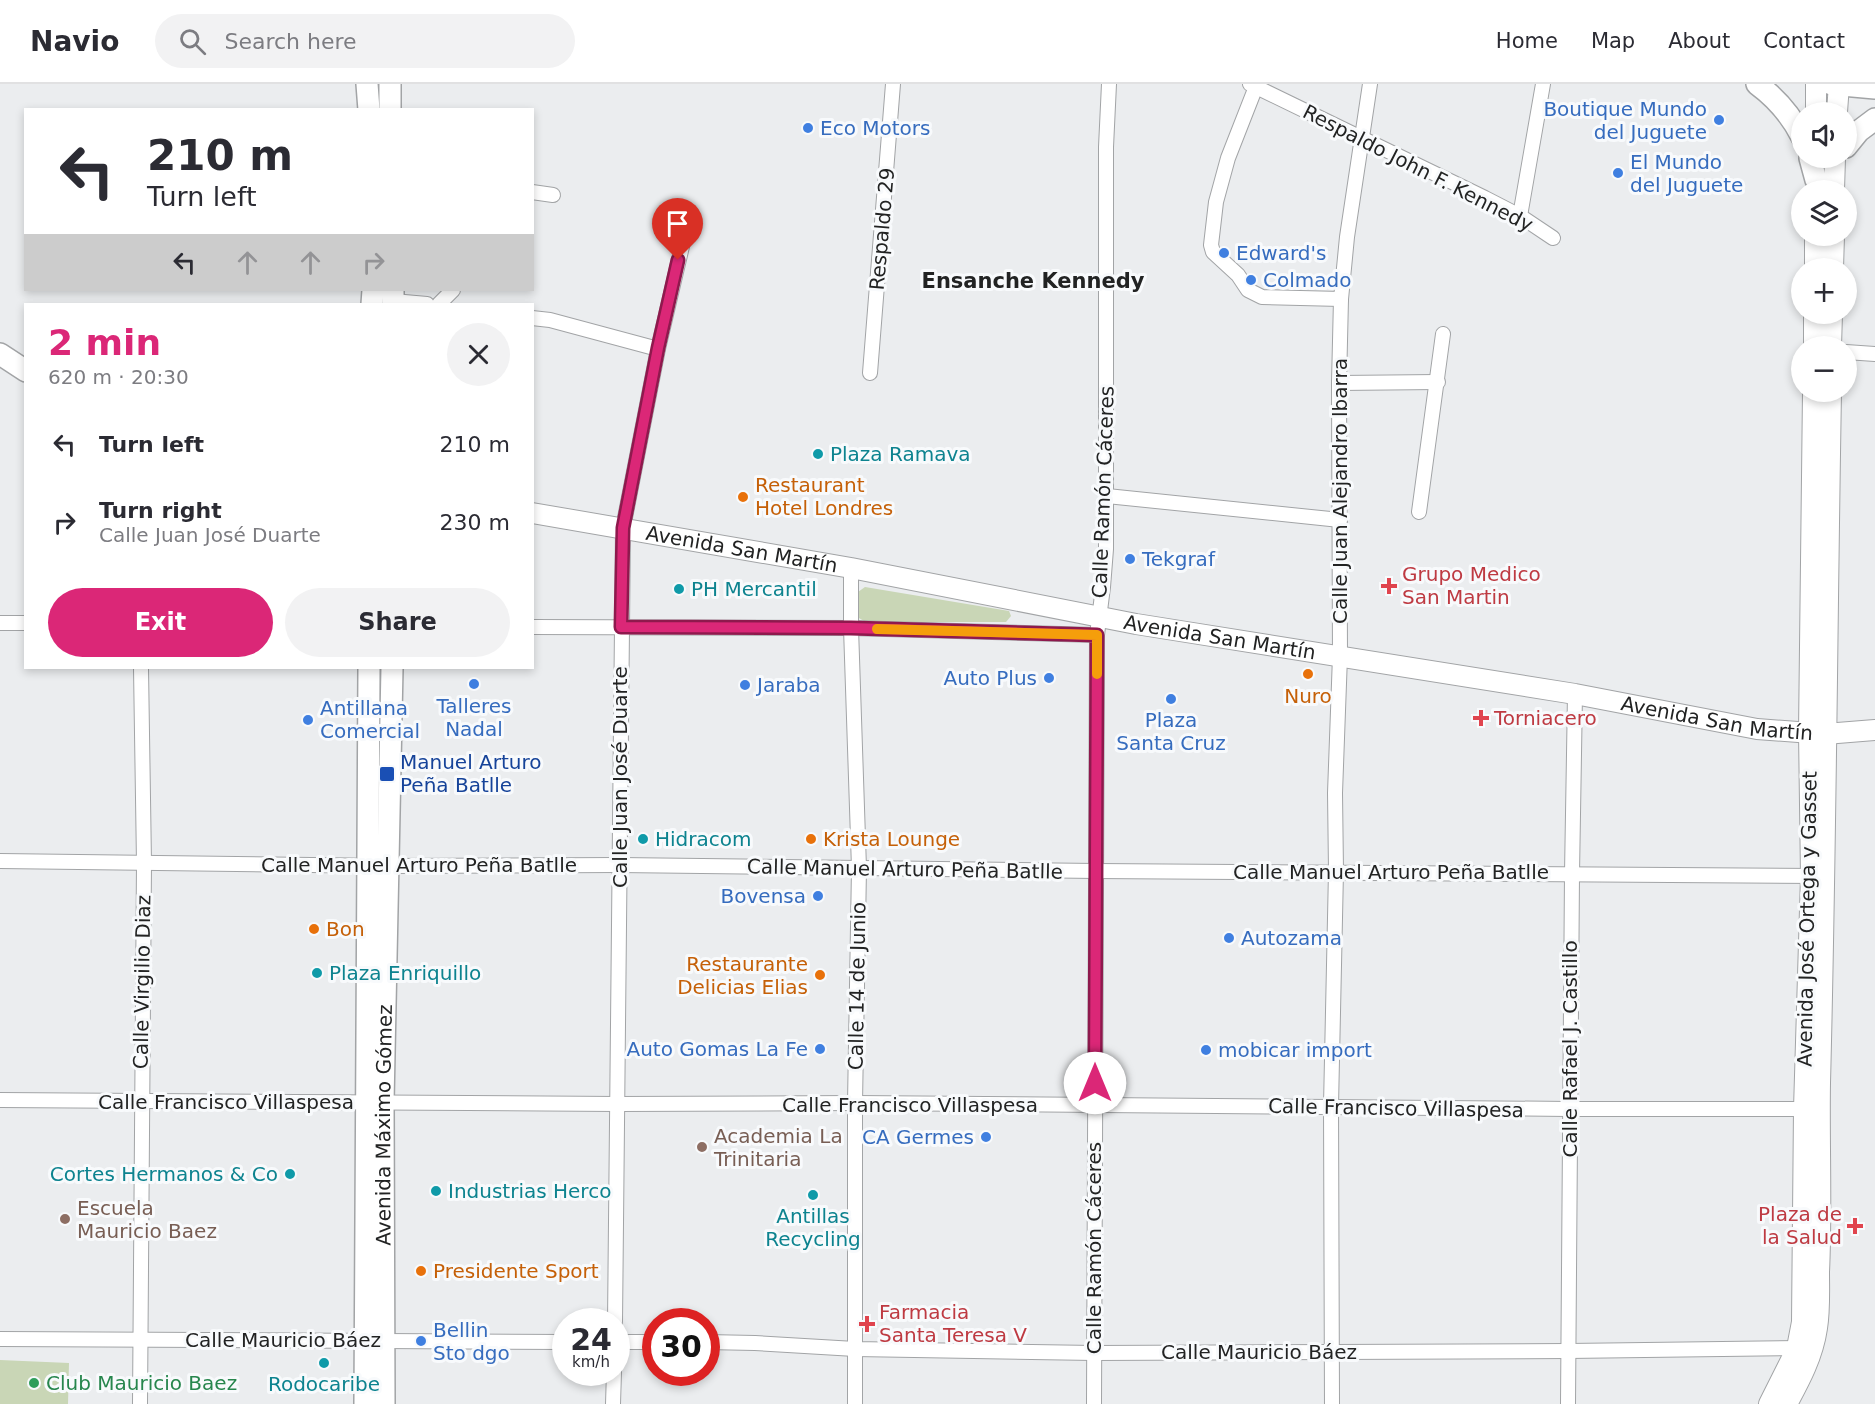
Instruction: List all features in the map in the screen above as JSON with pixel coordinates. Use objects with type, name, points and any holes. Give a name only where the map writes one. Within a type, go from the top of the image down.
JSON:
[{"type":"main road","points":[[390,84],[390,108]]},
{"type":"main road","points":[[1757,84],[1783,107],[1791,119]]},
{"type":"main road","points":[[1816,84],[1816,102]]},
{"type":"main road","points":[[1837,102],[1836,84],[1875,88]]},
{"type":"main road","points":[[1857,132],[1875,119]]},
{"type":"main road","points":[[374,291],[388,300]]},
{"type":"main road","points":[[0,354],[24,370]]},
{"type":"main road","name":"Avenida José Ortega y Gasset","points":[[1769,1404],[1817,1328],[1820,1247],[1812,1109],[1818,876],[1813,402]]},
{"type":"main road","name":"Avenida José Ortega y Gasset","points":[[1817,733],[1831,402]]},
{"type":"main road","name":"Avenida San Martín","points":[[534,513],[851,568],[1098,626],[1340,656],[1575,694],[1757,729],[1817,733],[1875,730]]},
{"type":"main road","name":"Avenida Máximo Gómez","points":[[369,669],[378,866]]},
{"type":"main road","name":"Avenida Máximo Gómez","points":[[365,1404],[374,1341],[374,1102],[378,866],[392,669]]},
{"type":"main road","name":"Avenida Máximo Gómez","points":[[374,1341],[384,1404]]},
{"type":"main road","name":"Avenida José Ortega y Gasset","points":[[1787,1404],[1802,1378],[1805,1348]]},
{"type":"street","name":"Respaldo 29","points":[[870,373],[893,84]]},
{"type":"street","name":"Calle Ramón Cáceres","points":[[1094,1404],[1098,626],[1103,587],[1107,496],[1106,147],[1109,84]]},
{"type":"street","name":"Calle Juan Alejandro lbarra","points":[[1332,1404],[1331,1106],[1336,872],[1335,773],[1340,656],[1341,299],[1347,237],[1370,84]]},
{"type":"street","points":[[1520,216],[1543,84]]},
{"type":"street","points":[[1254,85],[1228,158],[1216,202],[1211,245],[1213,252],[1238,274],[1248,290],[1262,297],[1341,299]]},
{"type":"street","name":"Respaldo John F. Kennedy","points":[[1254,85],[1520,216],[1553,238]]},
{"type":"street","points":[[534,192],[553,195]]},
{"type":"street","name":"Calle Juan José Duarte","points":[[615,1308],[623,528],[658,348],[684,238]]},
{"type":"street","points":[[440,303],[452,291]]},
{"type":"street","points":[[388,300],[417,303]]},
{"type":"street","points":[[534,318],[550,320],[658,348]]},
{"type":"street","points":[[1419,512],[1443,334]]},
{"type":"street","points":[[1857,353],[1875,354]]},
{"type":"street","points":[[1339,383],[1438,382]]},
{"type":"street","points":[[1107,496],[1340,520]]},
{"type":"street","name":"Calle 14 de Junio","points":[[851,568],[859,868],[855,1103],[855,1404]]},
{"type":"street","points":[[0,623],[24,623]]},
{"type":"street","points":[[534,627],[1098,626]]},
{"type":"street","name":"Calle Virgilio Diaz","points":[[140,1404],[144,863],[141,669]]},
{"type":"street","name":"Calle Rafael J. Castillo","points":[[1568,1404],[1569,1110],[1575,694]]},
{"type":"street","name":"Calle Manuel Arturo Peña Batlle","points":[[0,861],[378,866],[619,865],[1818,876]]},
{"type":"street","name":"Calle Francisco Villaspesa","points":[[0,1100],[1331,1106],[1569,1110],[1812,1109]]},
{"type":"street","name":"Calle Mauricio Báez","points":[[0,1338],[552,1342]]},
{"type":"street","name":"Calle Mauricio Báez","points":[[720,1342],[755,1342],[855,1349],[1094,1353],[1805,1348]]},
{"type":"street","points":[[614,1386],[614,1404]]},
{"type":"green space","points":[[865,587],[1009,611],[1011,616],[1006,622],[866,622],[857,617],[858,592]]},
{"type":"green space","name":"Club Mauricio Baez","points":[[0,1360],[69,1363],[68,1404],[0,1404]]},
{"type":"slow traffic","points":[[877,629],[1097,635],[1097,674]]},
{"type":"place","name":"Boutique Mundo del Juguete","points":[[1719,120]]},
{"type":"place","name":"Eco Motors","points":[[808,128]]},
{"type":"place","name":"El Mundo del Juguete","points":[[1618,173]]},
{"type":"place","name":"Edward's","points":[[1224,253]]},
{"type":"place","name":"Colmado","points":[[1251,280]]},
{"type":"place","name":"Plaza Ramava","points":[[818,454]]},
{"type":"place","name":"Restaurant Hotel Londres","points":[[743,497]]},
{"type":"place","name":"Tekgraf","points":[[1130,559]]},
{"type":"place","name":"Grupo Medico San Martin","points":[[1389,586]]},
{"type":"place","name":"PH Mercantil","points":[[679,589]]},
{"type":"place","name":"Nuro","points":[[1308,674]]},
{"type":"place","name":"Auto Plus","points":[[1049,678]]},
{"type":"place","name":"Talleres Nadal","points":[[474,684]]},
{"type":"place","name":"Jaraba","points":[[745,685]]},
{"type":"place","name":"Plaza Santa Cruz","points":[[1171,699]]},
{"type":"place","name":"Torniacero","points":[[1481,718]]},
{"type":"place","name":"Antillana Comercial","points":[[308,720]]},
{"type":"place","name":"Manuel Arturo Peña Batlle","points":[[387,774]]},
{"type":"place","name":"Hidracom","points":[[643,839]]},
{"type":"place","name":"Krista Lounge","points":[[811,839]]},
{"type":"place","name":"Bovensa","points":[[818,896]]},
{"type":"place","name":"Bon","points":[[314,929]]},
{"type":"place","name":"Autozama","points":[[1229,938]]},
{"type":"place","name":"Plaza Enriquillo","points":[[317,973]]},
{"type":"place","name":"Restaurante Delicias Elias","points":[[820,975]]},
{"type":"place","name":"Auto Gomas La Fe","points":[[820,1049]]},
{"type":"place","name":"mobicar import","points":[[1206,1050]]},
{"type":"place","name":"CA Germes","points":[[986,1137]]},
{"type":"place","name":"Academia La Trinitaria","points":[[702,1147]]},
{"type":"place","name":"Cortes Hermanos & Co","points":[[290,1174]]},
{"type":"place","name":"Industrias Herco","points":[[436,1191]]},
{"type":"place","name":"Antillas Recycling","points":[[813,1195]]},
{"type":"place","name":"Escuela Mauricio Baez","points":[[65,1219]]},
{"type":"place","name":"Plaza de la Salud","points":[[1855,1226]]},
{"type":"place","name":"Presidente Sport","points":[[421,1271]]},
{"type":"place","name":"Farmacia Santa Teresa V","points":[[867,1324]]},
{"type":"place","name":"Bellin Sto dgo","points":[[421,1341]]},
{"type":"place","name":"Rodocaribe","points":[[324,1363]]},
{"type":"place","name":"Club Mauricio Baez","points":[[34,1383]]},
{"type":"district","name":"Ensanche Kennedy","points":[[1033,281]]},
{"type":"route","points":[[678,260],[658,348],[623,528],[621,627],[851,628],[1097,635],[1095,1083]]}]
